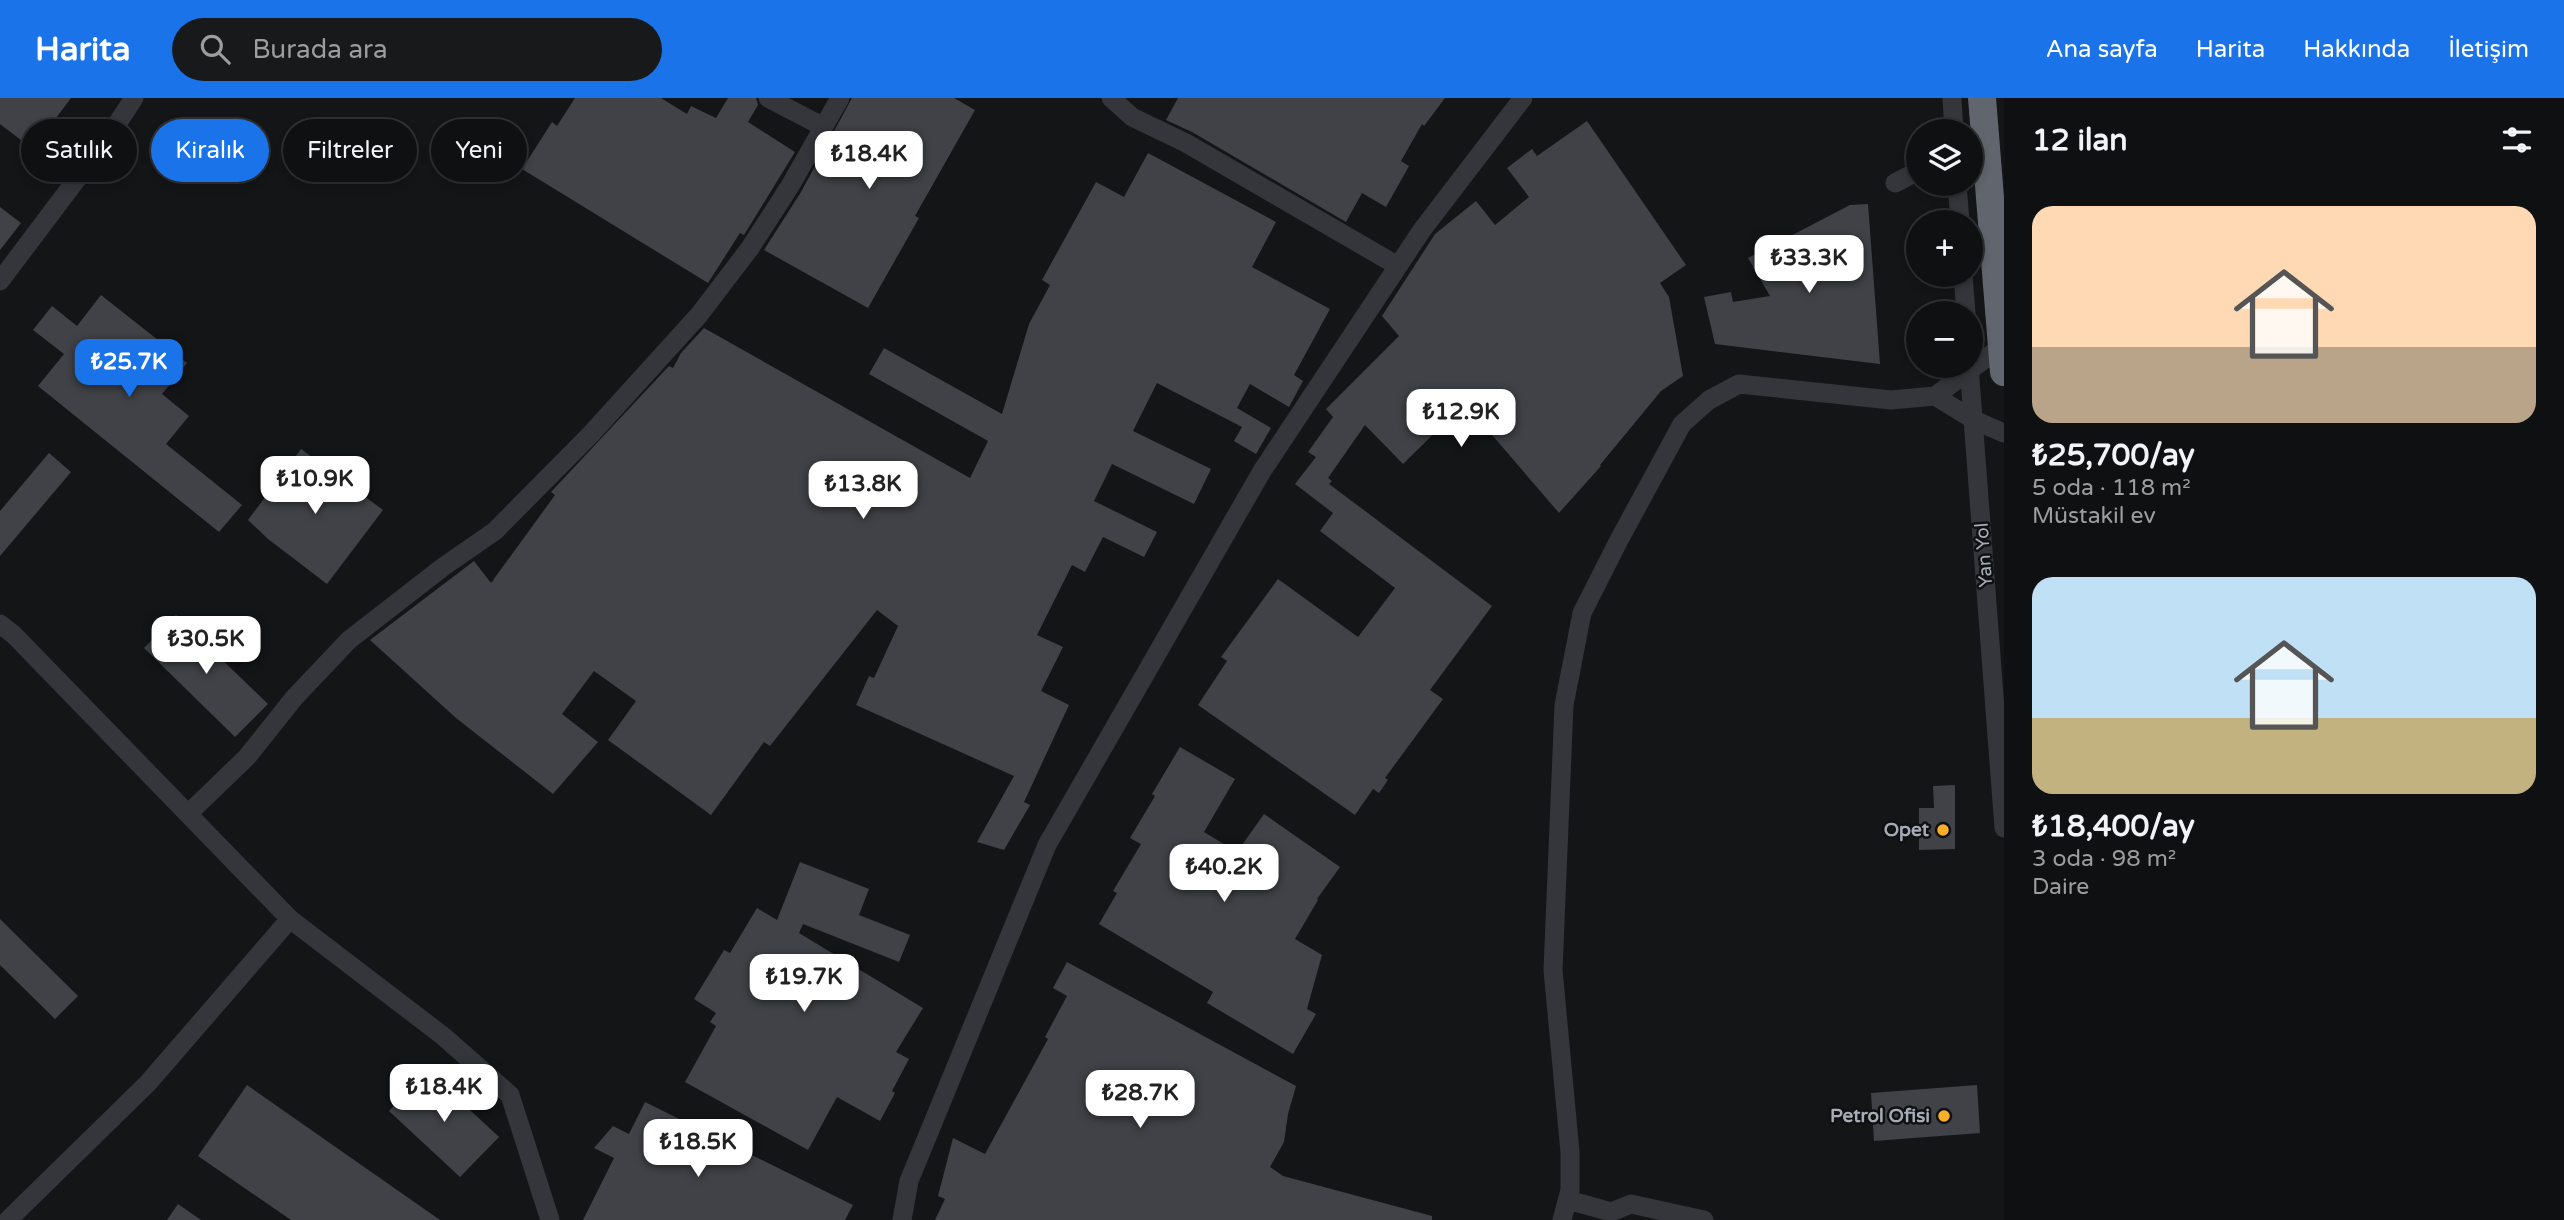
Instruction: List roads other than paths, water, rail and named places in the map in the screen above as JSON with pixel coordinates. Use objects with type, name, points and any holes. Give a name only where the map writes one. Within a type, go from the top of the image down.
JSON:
[{"type":"highway","points":[[1982,98],[2003,354]]},
{"type":"street","points":[[0,281],[107,139],[134,98]]},
{"type":"street","points":[[768,98],[822,126]]},
{"type":"street","points":[[188,814],[247,757],[294,698],[349,640],[443,567],[495,531],[600,424],[699,315],[750,248],[790,186],[839,98]]},
{"type":"street","points":[[1111,98],[1132,117],[1186,144],[1398,266]]},
{"type":"street","points":[[902,1220],[909,1181],[1048,845],[1262,471],[1422,230],[1524,98]]},
{"type":"street","points":[[1952,98],[1953,119]]},
{"type":"street","points":[[1895,183],[1906,177]]},
{"type":"street","points":[[1983,362],[2003,354]]},
{"type":"street","points":[[1562,1220],[1570,1190],[1570,1152],[1553,970],[1564,705],[1582,614],[1682,425],[1709,400],[1739,384],[1891,400],[1935,396],[1957,378]]},
{"type":"street","name":"Yan Yol","points":[[1971,378],[2004,828]]},
{"type":"street","points":[[1935,396],[1974,420],[2004,433]]},
{"type":"street","points":[[0,624],[14,635],[290,919],[443,1036],[510,1095],[550,1220]]},
{"type":"street","points":[[8,1220],[148,1083],[290,919]]},
{"type":"street","points":[[1568,1200],[1576,1220]]},
{"type":"street","points":[[1568,1200],[1611,1212],[1631,1204],[1704,1220]]},
{"type":"place","name":"Opet","points":[[1943,830]]},
{"type":"place","name":"Petrol Ofisi","points":[[1944,1116]]}]
